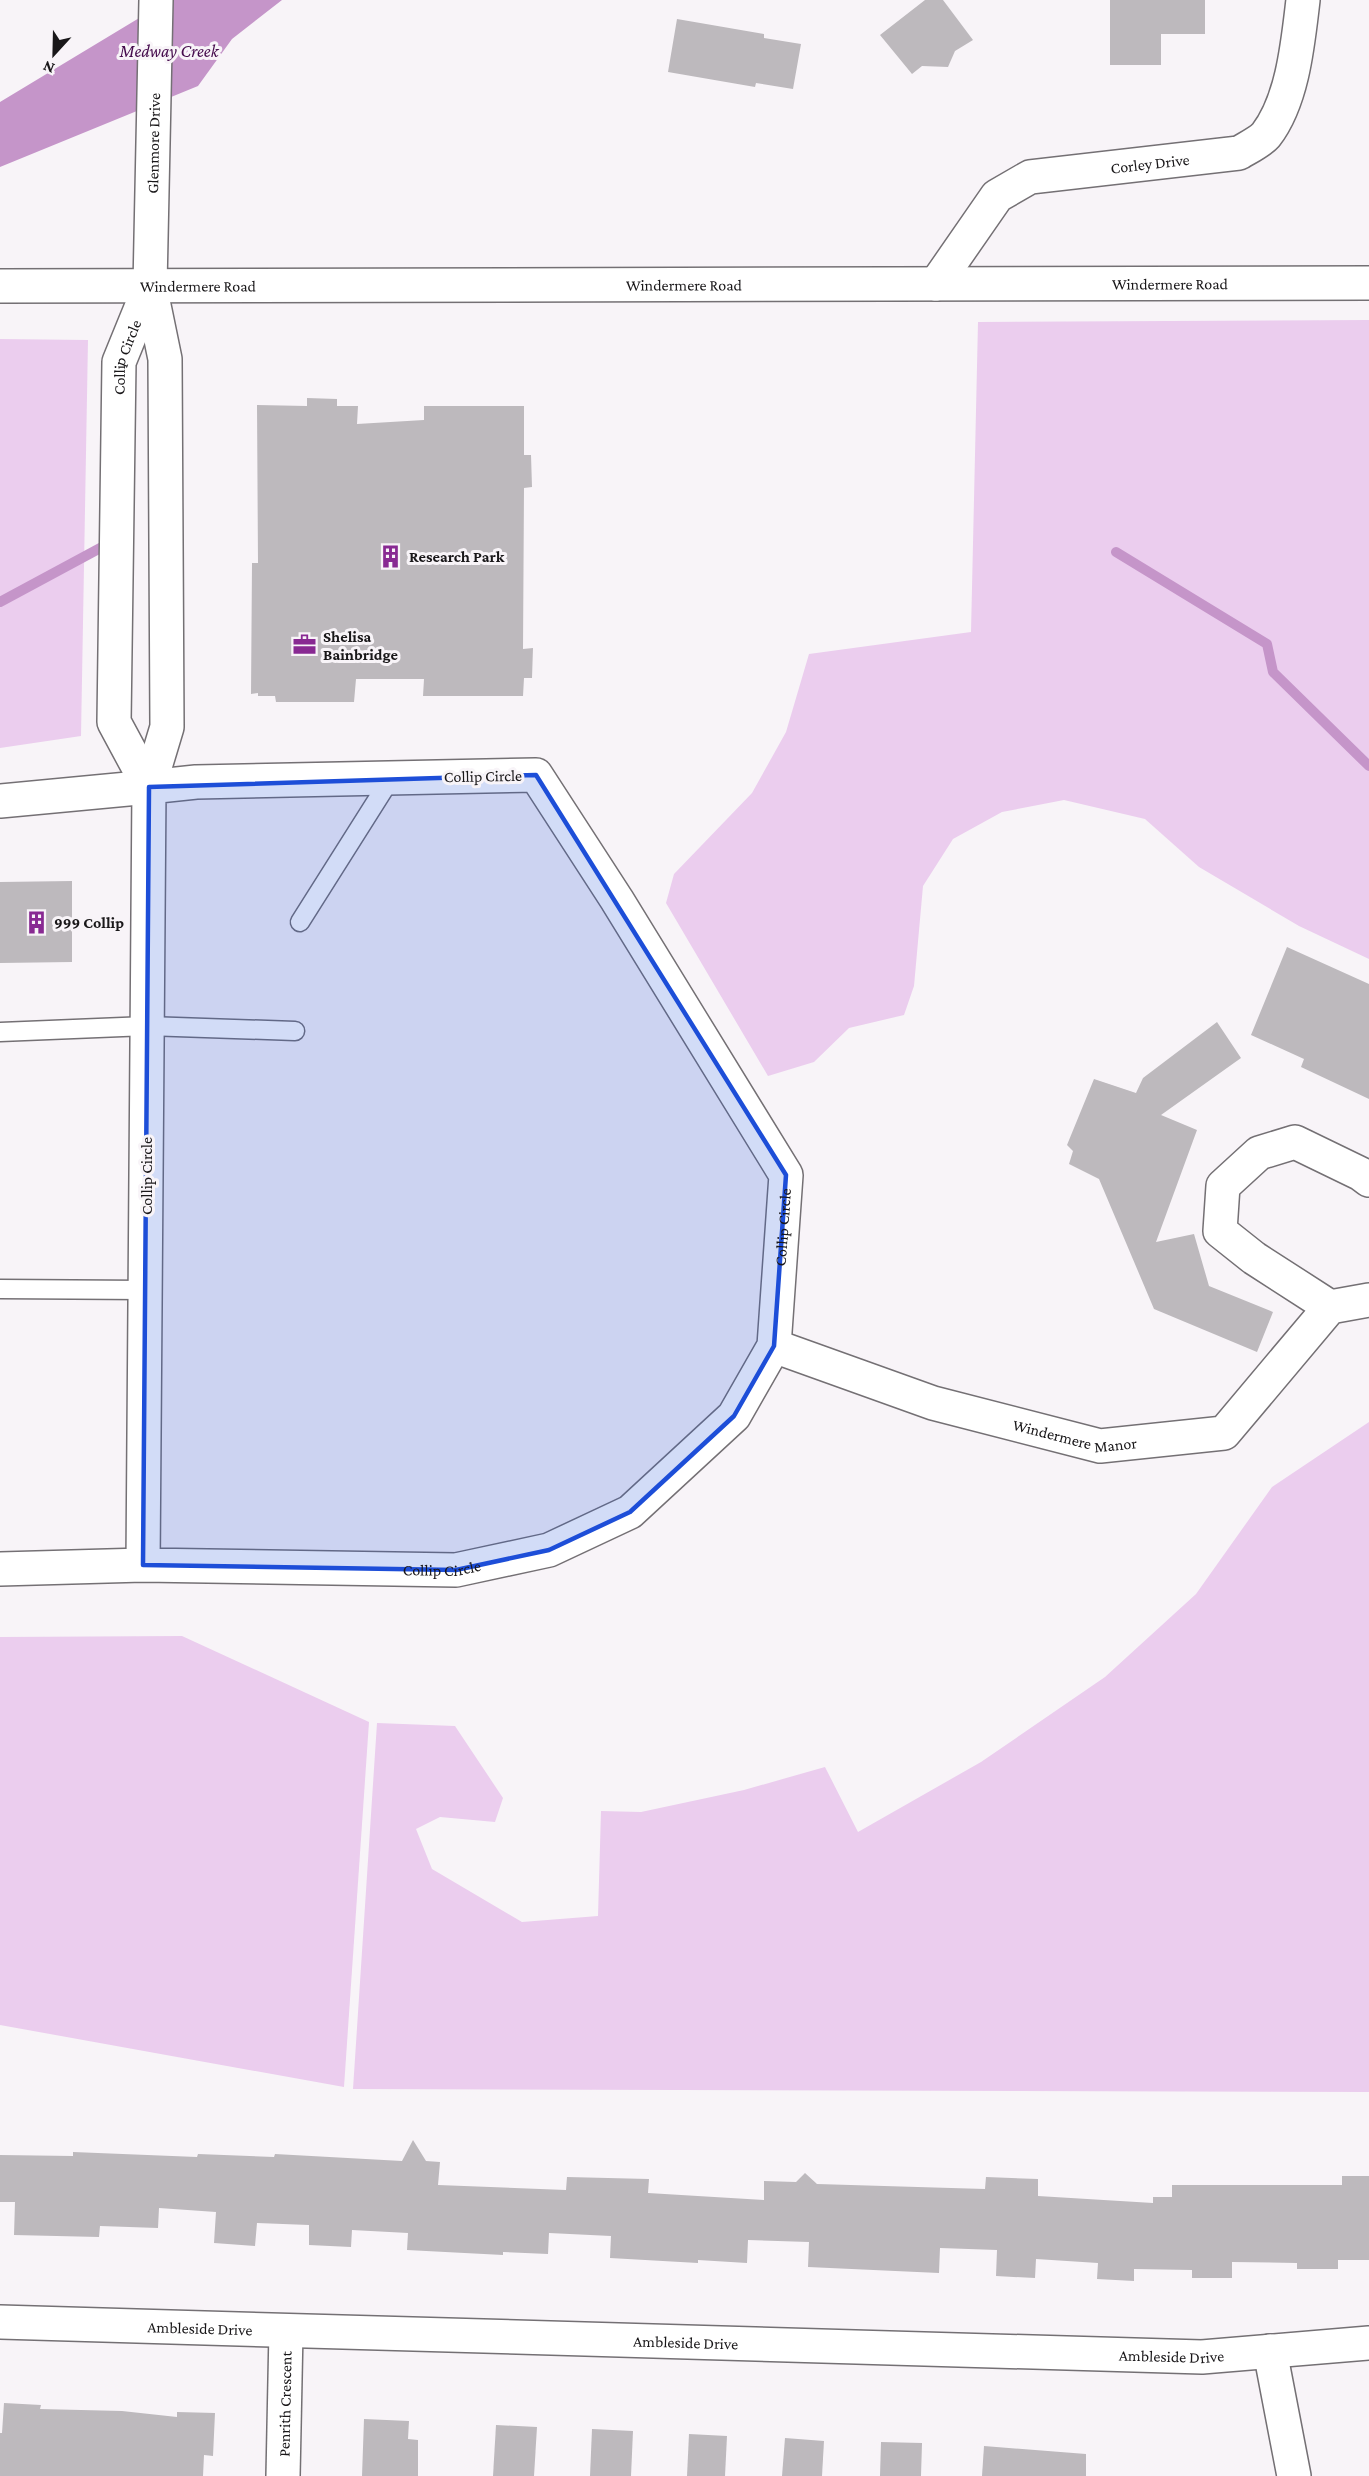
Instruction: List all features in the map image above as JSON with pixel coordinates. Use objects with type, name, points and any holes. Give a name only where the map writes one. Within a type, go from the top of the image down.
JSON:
[{"type":"street","name":"Glenmore Drive","points":[[150,286],[156,0]]},
{"type":"street","name":"Corley Drive","points":[[936,284],[997,196],[1030,177],[1239,153],[1265,136],[1285,99],[1297,51],[1303,0]]},
{"type":"street","name":"Windermere Road","points":[[0,286],[1369,283]]},
{"type":"street","name":"Collip Circle","points":[[143,1565],[149,787],[167,727],[165,359],[150,286]]},
{"type":"street","name":"Collip Circle","points":[[149,787],[114,722],[119,362],[150,286]]},
{"type":"street","name":"Collip Circle","points":[[0,801],[196,782],[536,775],[617,900],[786,1175],[774,1346],[734,1416],[630,1512],[549,1550],[456,1570],[143,1565],[0,1569]]},
{"type":"street","points":[[1369,1180],[1295,1142],[1259,1153],[1223,1186],[1220,1231],[1254,1257],[1330,1307],[1369,1300]]},
{"type":"street","name":"Windermere Manor","points":[[774,1346],[933,1403],[1100,1446],[1224,1433],[1330,1307]]},
{"type":"street","name":"Ambleside Drive","points":[[0,2322],[1202,2357],[1369,2343]]},
{"type":"street","name":"Penrith Crescent","points":[[283,2476],[286,2331]]},
{"type":"street","points":[[1270,2351],[1294,2476]]},
{"type":"lane","points":[[300,922],[391,778]]},
{"type":"lane","points":[[0,1032],[147,1026],[295,1031]]},
{"type":"lane","points":[[0,1289],[146,1290]]},
{"type":"highlighted area","points":[[536,775],[786,1175],[774,1346],[734,1416],[630,1512],[549,1550],[456,1570],[143,1565],[149,787]]},
{"type":"shaded area","points":[[1369,320],[1369,959],[1299,926],[1199,867],[1145,819],[1064,800],[1002,812],[953,839],[923,886],[914,986],[904,1015],[849,1028],[814,1062],[768,1076],[666,903],[674,874],[752,793],[786,732],[809,654],[971,632],[978,322]]},
{"type":"shaded area","points":[[0,339],[88,340],[81,736],[0,748]]},
{"type":"shaded area","points":[[1369,1422],[1369,2092],[353,2089],[377,1723],[455,1726],[503,1798],[495,1822],[440,1817],[416,1829],[432,1869],[522,1922],[598,1916],[601,1811],[641,1812],[744,1790],[825,1767],[858,1832],[981,1762],[1105,1677],[1196,1594],[1272,1487]]},
{"type":"shaded area","points":[[182,1636],[369,1722],[344,2087],[0,2025],[0,1637]]},
{"type":"water","name":"Medway Creek","points":[[169,0],[282,0],[232,39],[198,86],[0,167],[0,102]]},
{"type":"building","points":[[925,0],[943,0],[973,40],[955,51],[948,67],[922,66],[912,74],[880,35]]},
{"type":"building","points":[[1110,0],[1205,0],[1205,34],[1161,34],[1161,65],[1110,65]]},
{"type":"building","points":[[677,19],[764,34],[764,38],[801,44],[793,89],[756,83],[755,87],[668,72]]},
{"type":"building","name":"Research Park","points":[[307,398],[337,399],[337,406],[358,406],[357,424],[424,420],[424,406],[524,406],[524,455],[531,455],[532,487],[524,488],[523,649],[533,648],[532,678],[524,678],[523,696],[423,696],[424,679],[356,679],[354,702],[276,702],[275,696],[251,694],[252,563],[258,563],[257,405],[307,406]]},
{"type":"building","name":"999 Collip","points":[[72,881],[72,962],[0,963],[0,882]]},
{"type":"building","points":[[1287,947],[1369,984],[1369,1099],[1301,1067],[1304,1059],[1251,1035]]},
{"type":"building","points":[[1217,1022],[1241,1058],[1161,1115],[1197,1130],[1156,1242],[1194,1234],[1209,1286],[1273,1312],[1257,1352],[1154,1309],[1099,1179],[1069,1164],[1073,1151],[1067,1145],[1094,1079],[1136,1093],[1143,1078]]},
{"type":"building","points":[[413,2140],[426,2161],[440,2162],[438,2185],[566,2190],[567,2177],[649,2179],[648,2193],[764,2200],[764,2181],[796,2182],[805,2173],[817,2184],[985,2189],[986,2177],[1038,2179],[1038,2196],[1153,2203],[1153,2197],[1172,2197],[1172,2185],[1342,2185],[1342,2176],[1369,2176],[1369,2260],[1338,2260],[1338,2269],[1297,2269],[1297,2263],[1232,2262],[1232,2278],[1192,2278],[1192,2270],[1134,2269],[1134,2281],[1097,2279],[1098,2263],[1036,2259],[1035,2278],[996,2276],[997,2250],[940,2248],[939,2273],[808,2267],[809,2242],[748,2240],[747,2263],[698,2260],[698,2263],[610,2258],[611,2236],[549,2233],[548,2254],[503,2252],[503,2255],[407,2250],[408,2233],[352,2230],[351,2247],[309,2245],[309,2225],[257,2223],[255,2246],[214,2243],[216,2212],[159,2208],[158,2228],[100,2226],[99,2237],[14,2235],[15,2202],[0,2202],[0,2155],[73,2156],[73,2152],[197,2157],[198,2154],[274,2157],[275,2154],[402,2161]]},
{"type":"building","points":[[4,2403],[41,2405],[40,2409],[122,2411],[177,2417],[177,2412],[215,2413],[213,2456],[204,2455],[203,2476],[0,2476],[0,2433],[2,2433]]},
{"type":"building","points":[[364,2419],[409,2421],[408,2439],[418,2440],[418,2476],[362,2476]]},
{"type":"building","points":[[496,2425],[537,2427],[534,2476],[493,2476]]},
{"type":"building","points":[[592,2429],[633,2431],[631,2476],[590,2476]]},
{"type":"building","points":[[689,2434],[727,2436],[725,2476],[687,2476]]},
{"type":"building","points":[[785,2438],[824,2441],[822,2476],[782,2476]]},
{"type":"building","points":[[881,2442],[922,2443],[921,2476],[880,2476]]},
{"type":"building","points":[[984,2446],[1086,2454],[1086,2476],[982,2476]]},
{"type":"waterway","points":[[0,602],[104,546]]},
{"type":"waterway","points":[[1116,552],[1267,644],[1273,672],[1369,766]]},
{"type":"place","name":"Research Park","points":[[391,556]]},
{"type":"place","name":"Shelisa Bainbridge","points":[[305,645]]},
{"type":"place","name":"999 Collip","points":[[36,922]]}]
